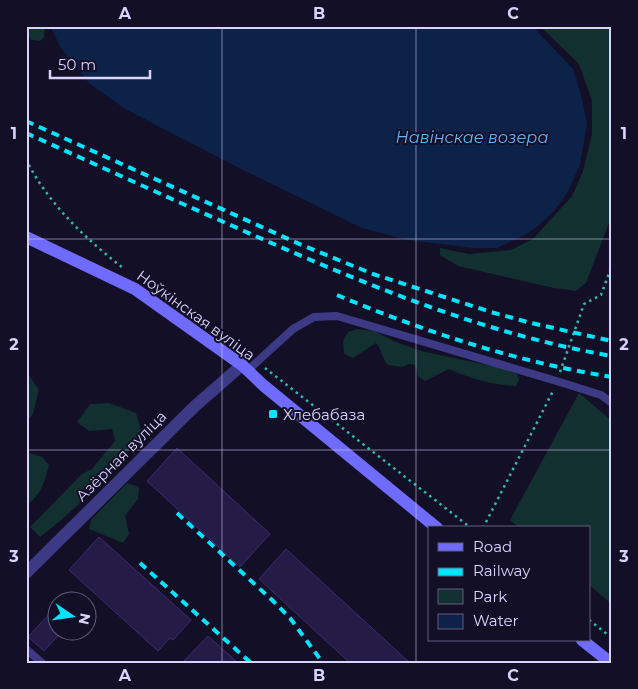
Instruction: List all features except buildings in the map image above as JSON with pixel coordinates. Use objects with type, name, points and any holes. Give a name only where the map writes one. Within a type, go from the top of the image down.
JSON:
[{"type":"main road","name":"Ноўкінская вуліца","points":[[26,237],[135,289],[244,368],[435,526]]},
{"type":"main road","points":[[585,642],[611,663]]},
{"type":"street","name":"Азёрная вуліца","points":[[26,573],[194,407],[244,368]]},
{"type":"lane","points":[[244,368],[294,329],[314,317],[337,316],[563,382],[601,395],[612,403]]},
{"type":"lane","points":[[26,649],[42,663]]},
{"type":"path","points":[[558,378],[584,304],[602,295],[612,265]]},
{"type":"path","points":[[484,526],[555,388]]},
{"type":"path","points":[[590,621],[612,638]]},
{"type":"green space","points":[[26,26],[45,26],[44,38],[40,41],[31,40],[26,31]]},
{"type":"green space","points":[[540,26],[612,26],[612,215],[586,283],[576,291],[554,288],[458,266],[440,255],[440,248],[469,254],[511,250],[533,239],[572,196],[583,171],[592,134],[592,101],[579,64]]},
{"type":"green space","points":[[357,329],[374,331],[396,342],[421,351],[506,369],[517,374],[519,380],[516,386],[490,383],[449,369],[425,381],[418,376],[415,365],[409,364],[402,367],[388,365],[376,343],[353,358],[344,354],[343,341],[348,332]]},
{"type":"green space","points":[[26,371],[39,390],[33,414],[26,422]]},
{"type":"green space","points":[[579,393],[612,421],[612,604],[590,586],[590,526],[517,526],[510,520]]},
{"type":"green space","points":[[109,403],[136,413],[142,434],[94,489],[40,537],[30,527],[82,474],[92,469],[115,441],[112,429],[89,431],[77,422],[90,404]]},
{"type":"green space","points":[[26,452],[42,457],[49,465],[39,493],[26,505]]},
{"type":"green space","points":[[127,483],[139,487],[138,499],[125,516],[129,534],[123,543],[89,529],[91,520]]},
{"type":"water","name":"Навінскае возера","points":[[50,26],[530,26],[573,69],[587,123],[580,165],[567,193],[555,210],[527,234],[497,248],[474,248],[408,240],[362,228],[243,170],[125,109],[89,83],[61,48]]},
{"type":"railway","points":[[26,121],[304,246],[373,274],[491,312],[612,341]]},
{"type":"railway","points":[[26,133],[244,231],[378,288],[424,305],[517,334],[612,356]]},
{"type":"railway","points":[[337,295],[370,309],[472,344],[541,363],[612,377]]},
{"type":"railway","points":[[177,513],[290,618],[323,663]]},
{"type":"railway","points":[[140,563],[251,663]]},
{"type":"place","name":"Хлебабаза","points":[[273,414]]}]
